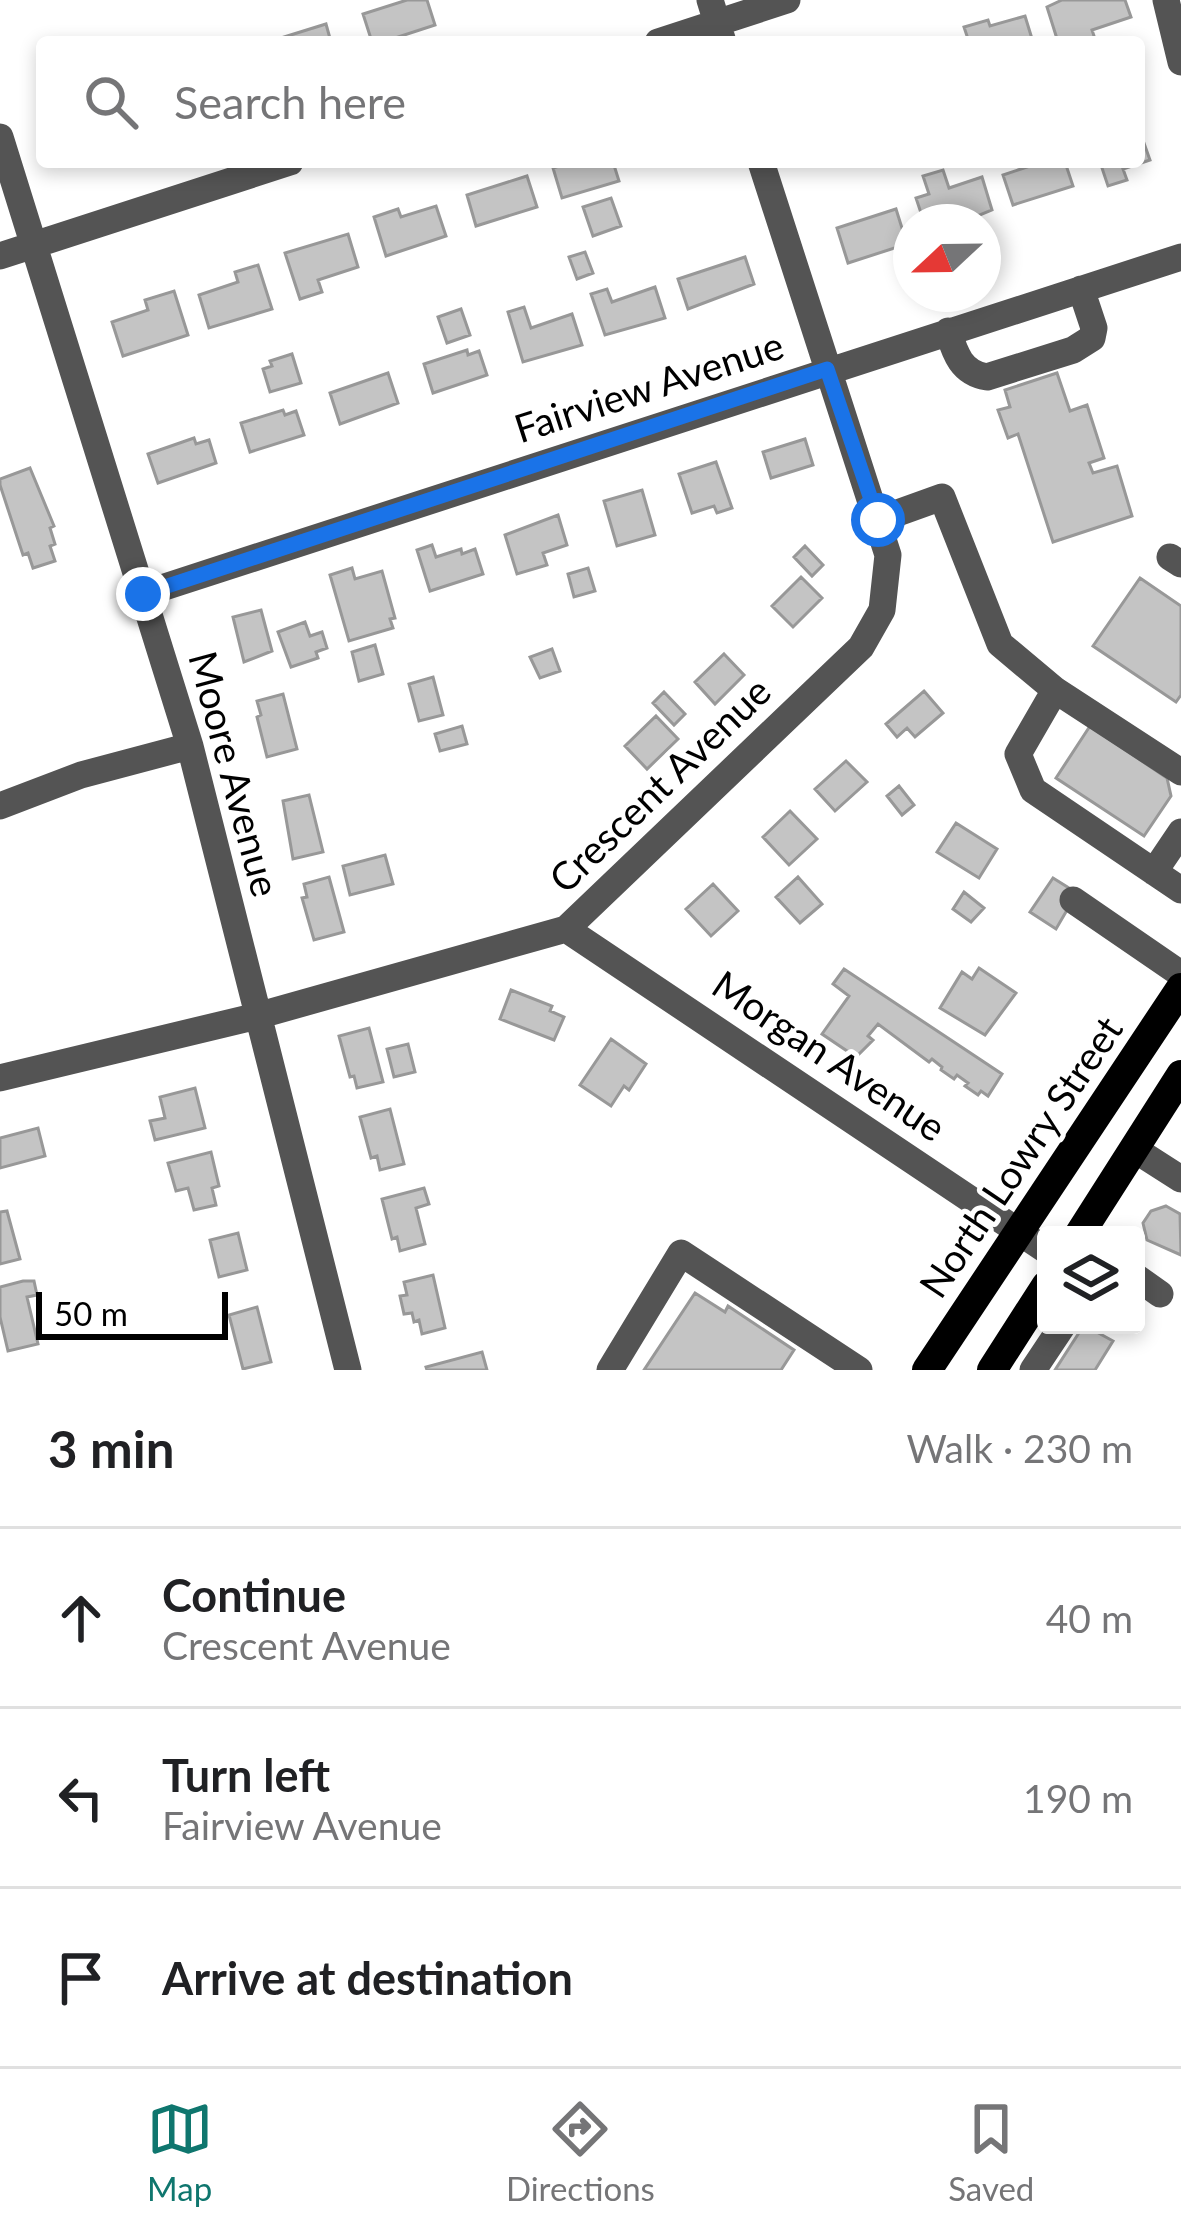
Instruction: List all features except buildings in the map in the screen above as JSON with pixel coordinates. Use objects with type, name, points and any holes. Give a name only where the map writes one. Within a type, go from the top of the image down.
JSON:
[{"type":"main road","name":"North Lowry Street","points":[[927,1370],[1181,988]]},
{"type":"main road","points":[[1085,1226],[1181,1075]]},
{"type":"main road","points":[[992,1370],[1037,1304]]},
{"type":"street","points":[[675,36],[788,0]]},
{"type":"street","points":[[1166,0],[1181,62]]},
{"type":"street","name":"Moore Avenue","points":[[0,137],[190,746],[348,1370]]},
{"type":"street","points":[[0,256],[271,168]]},
{"type":"street","name":"Crescent Avenue","points":[[0,1078],[257,1016],[566,929],[861,647],[875,626],[886,592],[888,555],[763,168]]},
{"type":"street","name":"Fairview Avenue","points":[[143,594],[1181,256]]},
{"type":"street","points":[[948,331],[964,368],[987,377],[1073,350],[1092,338],[1094,328],[1081,289]]},
{"type":"street","points":[[878,520],[942,497],[1000,644],[1055,690],[1181,772]]},
{"type":"street","points":[[1055,690],[1018,754],[1033,790],[1181,890]]},
{"type":"street","points":[[0,806],[81,775],[190,746]]},
{"type":"street","points":[[1154,872],[1181,832]]},
{"type":"street","points":[[1073,900],[1181,974]]},
{"type":"street","name":"Morgan Avenue","points":[[566,929],[1037,1243]]},
{"type":"street","points":[[1134,1149],[1181,1179]]},
{"type":"street","points":[[610,1370],[681,1253],[859,1370]]},
{"type":"street","points":[[1145,1283],[1160,1294]]},
{"type":"street","points":[[1033,1370],[1057,1334]]},
{"type":"route","points":[[143,594],[827,369],[878,520]]}]
